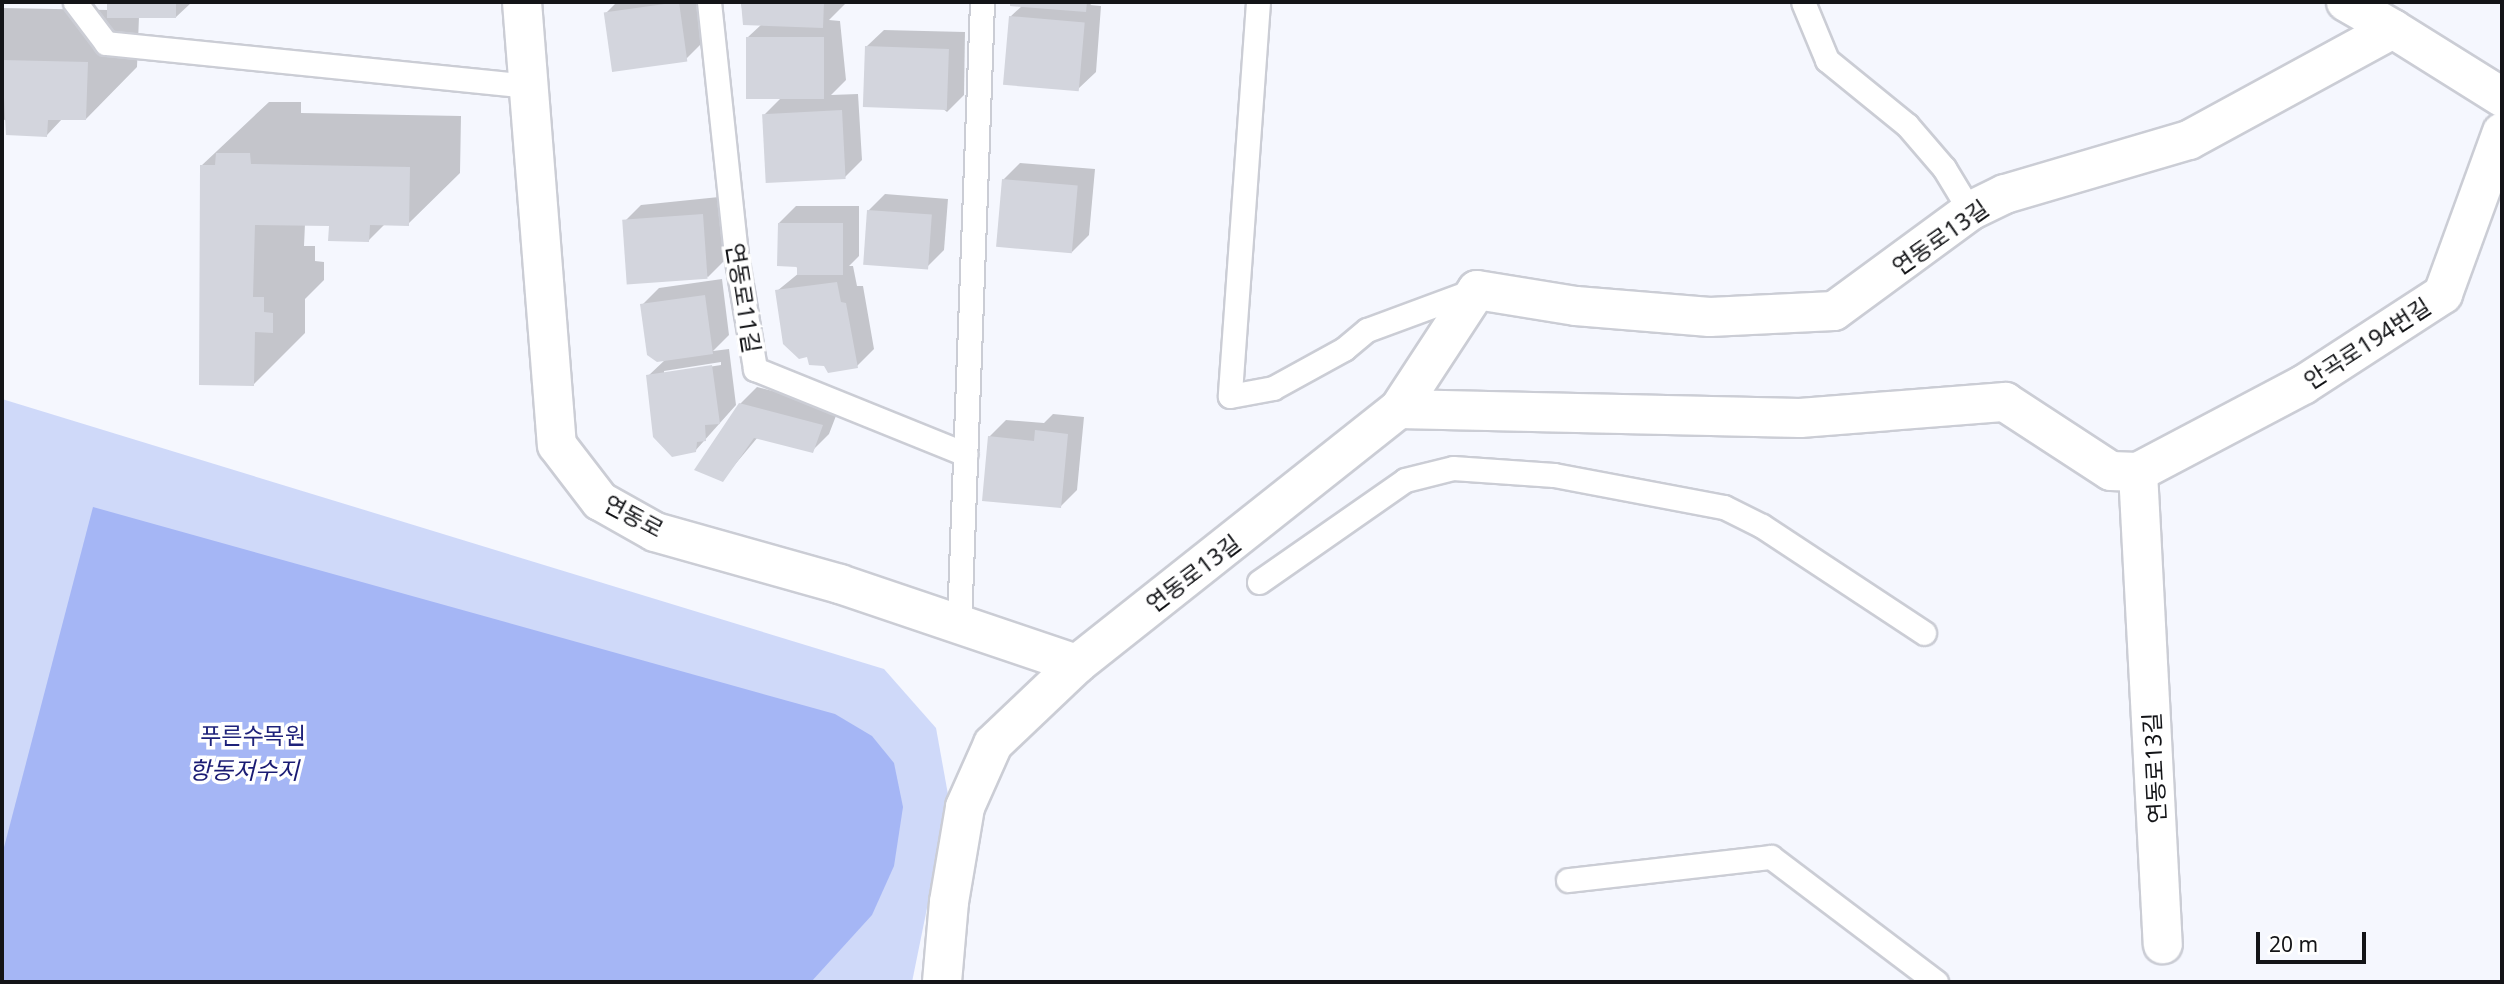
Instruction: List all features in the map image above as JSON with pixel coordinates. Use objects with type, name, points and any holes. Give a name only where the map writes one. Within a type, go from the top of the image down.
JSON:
[{"type":"street","name":"연동로","points":[[522,2],[557,445],[600,502],[655,532],[840,584],[1077,664]]},
{"type":"street","points":[[2346,2],[2502,97]]},
{"type":"street","name":"연동로13길","points":[[942,982],[949,902],[965,807],[993,744],[1077,664],[1399,410],[1477,290],[1576,306],[1710,317],[1834,311],[1970,211],[2005,194],[2189,140],[2393,29]]},
{"type":"street","name":"안곡로194번길","points":[[2138,472],[2303,385],[2443,294],[2502,132]]},
{"type":"street","points":[[1399,410],[1800,418],[2005,402],[2111,471],[2138,472]]},
{"type":"street","name":"연동로13길","points":[[2138,472],[2163,944]]},
{"type":"lane","points":[[75,2],[106,43],[530,86]]},
{"type":"lane","name":"연동로11길","points":[[709,2],[736,255],[755,369],[965,454]]},
{"type":"lane","points":[[959,624],[982,2]]},
{"type":"lane","points":[[1258,2],[1230,396],[1273,388],[1343,349],[1367,330],[1477,290]]},
{"type":"lane","points":[[1803,2],[1826,60],[1907,125],[1944,168],[1970,211]]},
{"type":"lane","points":[[1259,582],[1405,480],[1453,468],[1554,475],[1724,507],[1762,526],[1924,634]]},
{"type":"lane","points":[[1569,880],[1771,857],[1936,982]]},
{"type":"green space","name":"항동저수지","points":[[2,399],[884,669],[936,728],[949,800],[912,982],[2,982]]},
{"type":"water","name":"항동저수지","points":[[93,507],[835,714],[872,736],[894,763],[903,807],[894,866],[872,915],[811,982],[2,982],[2,855]]},
{"type":"building","points":[[107,2],[176,2],[176,18],[107,18]]},
{"type":"building","points":[[679,2],[687,61],[612,72],[604,13]]},
{"type":"building","points":[[741,2],[824,2],[823,28],[743,25]]},
{"type":"building","points":[[1010,2],[1087,2],[1086,12],[1010,6]]},
{"type":"building","points":[[1009,16],[1085,23],[1079,91],[1003,85]]},
{"type":"building","points":[[746,37],[824,37],[824,99],[746,99]]},
{"type":"building","points":[[865,46],[949,49],[947,110],[863,107]]},
{"type":"building","points":[[2,60],[88,62],[86,120],[48,120],[47,137],[6,135]]},
{"type":"building","points":[[842,110],[846,179],[766,183],[762,114]]},
{"type":"building","points":[[216,153],[250,153],[251,164],[410,167],[409,226],[370,225],[369,242],[328,241],[329,226],[255,225],[253,297],[264,297],[264,312],[273,313],[273,333],[255,332],[254,386],[199,385],[200,165],[215,165]]},
{"type":"building","points":[[1002,179],[1078,186],[1072,253],[996,247]]},
{"type":"building","points":[[867,210],[932,215],[928,269],[863,265]]},
{"type":"building","points":[[703,214],[708,279],[627,284],[622,220]]},
{"type":"building","points":[[778,223],[843,223],[843,275],[797,275],[797,267],[777,266]]},
{"type":"building","points":[[837,282],[841,302],[846,303],[858,368],[828,373],[824,366],[809,365],[807,357],[799,359],[783,344],[775,290]]},
{"type":"building","points":[[705,295],[713,354],[657,362],[647,355],[640,304]]},
{"type":"building","points":[[712,365],[720,424],[705,425],[706,441],[697,442],[696,452],[672,457],[653,437],[646,375]]},
{"type":"building","points":[[739,403],[823,425],[813,453],[754,438],[723,482],[694,470]]},
{"type":"building","points":[[1035,430],[1068,434],[1061,508],[982,501],[988,436],[1034,441]]},
{"type":"park label","name":"푸른수목원","points":[[253,735]]}]
